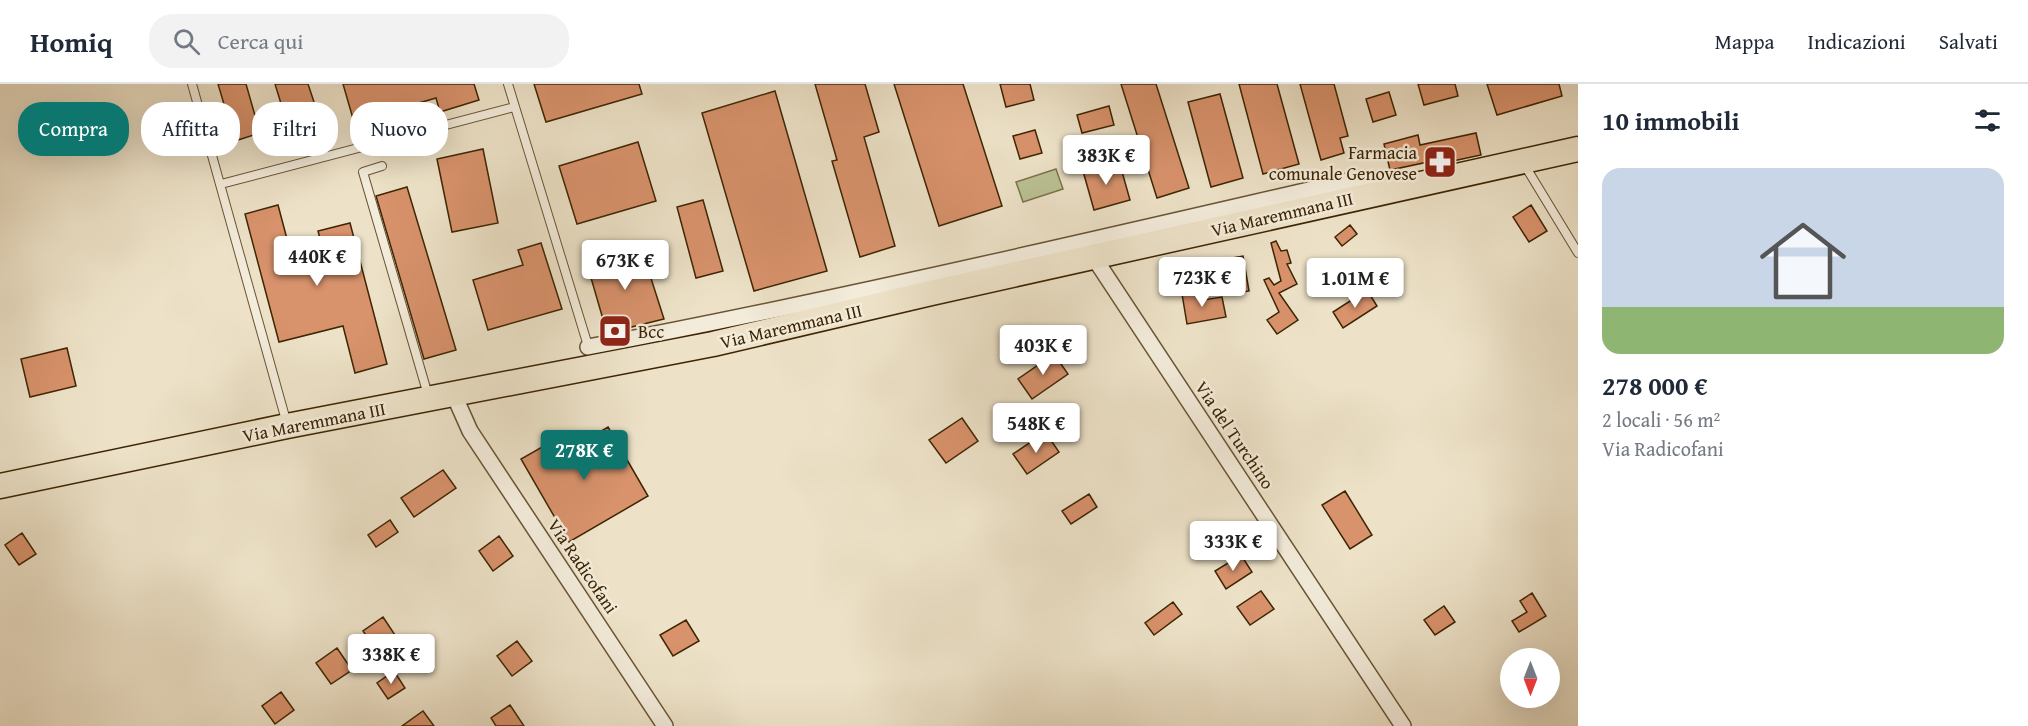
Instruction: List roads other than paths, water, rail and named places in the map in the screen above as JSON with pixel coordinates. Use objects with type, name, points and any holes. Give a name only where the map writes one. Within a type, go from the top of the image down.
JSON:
[{"type":"main road","name":"Via Maremmana III","points":[[0,486],[287,426],[454,395],[591,358],[713,345],[1093,256],[1578,148]]},
{"type":"street","points":[[591,358],[755,312],[921,279],[1361,178],[1374,179],[1384,191]]},
{"type":"street","name":"Via del Turchino","points":[[1093,256],[1403,726]]},
{"type":"street","name":"Via Radicofani","points":[[454,395],[470,431],[665,726]]},
{"type":"lane","points":[[192,84],[287,426]]},
{"type":"lane","points":[[508,84],[591,358]]},
{"type":"lane","points":[[221,184],[514,107]]},
{"type":"lane","points":[[1521,160],[1578,253]]},
{"type":"lane","points":[[381,166],[363,172],[429,400]]},
{"type":"place","name":"Farmacia comunale Genovese","points":[[1440,162]]},
{"type":"place","name":"Bcc","points":[[615,331]]}]
